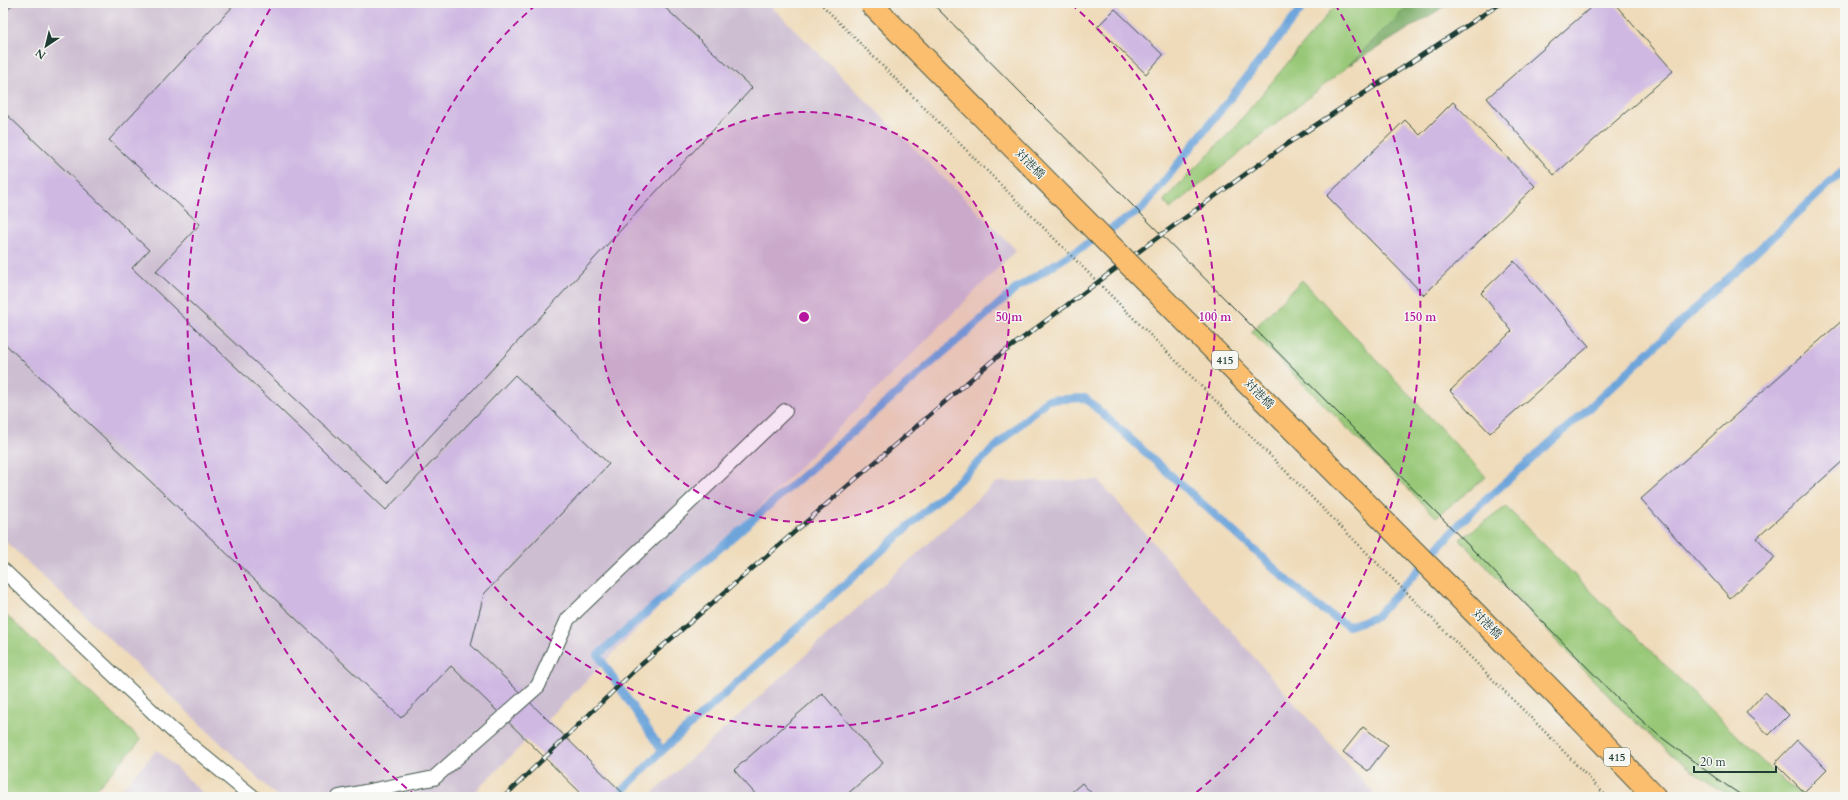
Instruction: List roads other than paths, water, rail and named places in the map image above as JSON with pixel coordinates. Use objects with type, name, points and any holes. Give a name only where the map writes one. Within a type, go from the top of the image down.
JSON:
[{"type":"highway","name":"対港橋","points":[[870,3],[1580,718],[1655,797]]},
{"type":"lane","points":[[339,797],[434,778],[538,686],[568,619],[785,411]]},
{"type":"lane","points":[[3,570],[173,731],[253,797]]},
{"type":"waterway","points":[[662,751],[598,655],[1017,288],[1142,209],[1306,3]]},
{"type":"waterway","points":[[616,797],[662,751],[1047,400],[1085,398],[1314,604],[1348,626],[1376,617],[1463,520],[1589,408],[1845,169]]},
{"type":"tram line","points":[[932,3],[1438,514],[1618,699],[1657,734],[1717,779],[1744,797]]},
{"type":"railway","points":[[504,797],[635,670],[992,361],[1157,238],[1287,144],[1501,3]]}]
